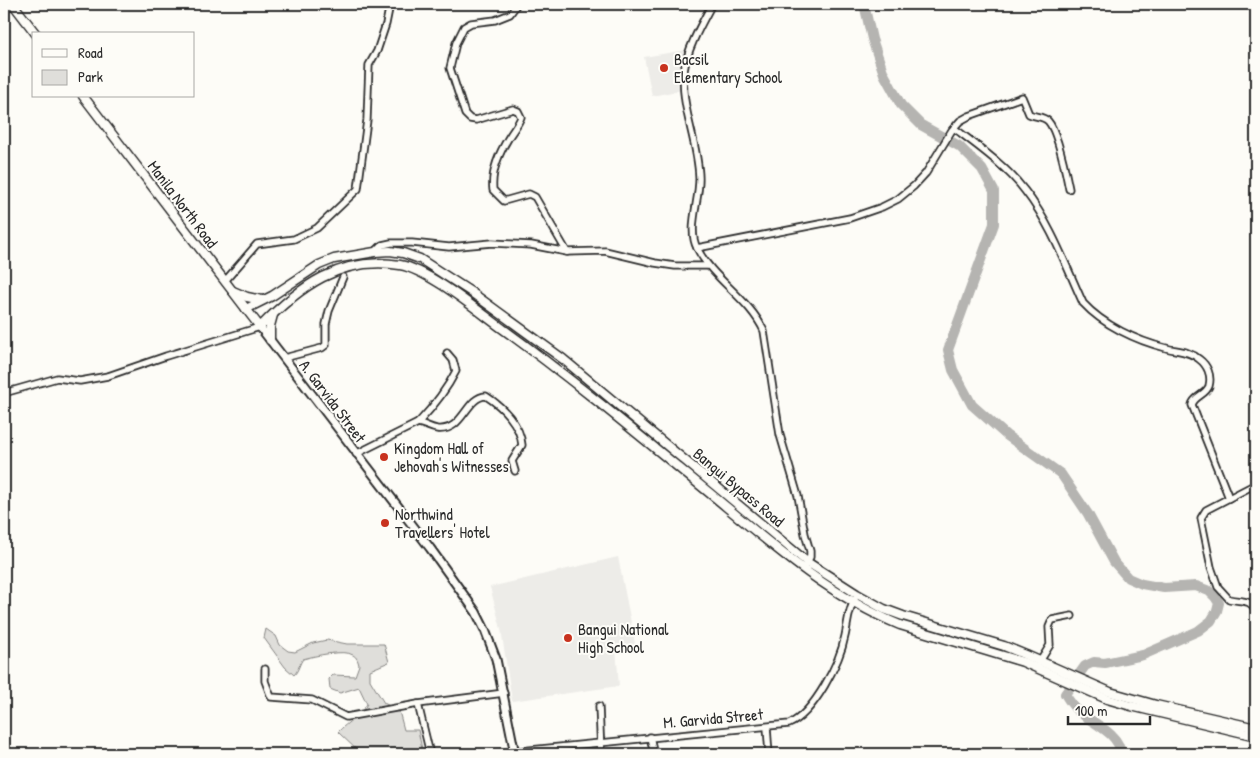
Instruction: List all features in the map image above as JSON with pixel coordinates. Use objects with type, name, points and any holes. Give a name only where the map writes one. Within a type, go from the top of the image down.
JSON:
[{"type":"highway","points":[[12,4],[34,32]]},
{"type":"highway","name":"Manila North Road","points":[[86,98],[260,327]]},
{"type":"highway","name":"Bangui Bypass Road","points":[[246,309],[264,300],[319,265],[334,259],[374,252],[403,253],[420,259],[471,292],[563,359],[807,562],[858,594],[903,616],[1004,646],[1088,687],[1107,699],[1154,713],[1256,736]]},
{"type":"highway","name":"Bangui Bypass Road","points":[[260,327],[286,301],[324,275],[338,269],[373,264],[402,266],[430,278],[557,368],[802,570],[853,602],[907,628],[1039,664]]},
{"type":"highway","points":[[297,279],[304,289]]},
{"type":"highway","points":[[231,290],[247,297],[264,300]]},
{"type":"highway","points":[[270,340],[270,326],[273,313]]},
{"type":"highway","name":"Bangui Bypass Road","points":[[1088,687],[1256,728]]},
{"type":"main road","name":"A. Garvida Street","points":[[260,327],[430,548],[476,612],[496,659],[515,753]]},
{"type":"street","points":[[224,282],[257,244],[294,239],[317,228],[358,189],[367,120],[369,65],[377,51],[390,4]]},
{"type":"street","points":[[516,4],[510,14],[495,20],[471,23],[464,27],[456,43],[450,68],[465,114],[470,119],[476,120],[513,109],[518,111],[521,117],[518,125],[503,148],[494,171],[493,190],[504,201],[529,194],[535,197],[567,252]]},
{"type":"street","points":[[712,4],[687,59],[684,80],[699,170],[699,188],[693,229],[694,240],[707,266],[756,318],[764,331],[780,435],[798,496],[810,551],[807,562],[802,570]]},
{"type":"street","points":[[697,248],[850,218],[882,207],[898,199],[926,173],[960,121],[1022,97],[1029,114],[1044,119],[1053,130],[1069,189]]},
{"type":"street","points":[[953,129],[988,155],[1024,190],[1044,220],[1083,303],[1090,311],[1128,334],[1164,348],[1188,353],[1198,358],[1207,366],[1209,371],[1208,386],[1192,405],[1229,498]]},
{"type":"street","points":[[374,252],[382,245],[400,242],[449,247],[492,244],[531,245],[567,252],[605,251],[675,266],[707,266]]},
{"type":"street","points":[[284,358],[322,348],[326,345],[326,324],[329,311],[343,277]]},
{"type":"street","points":[[4,393],[57,378],[80,381],[108,376],[260,327]]},
{"type":"street","points":[[356,454],[418,423],[434,406],[456,371],[456,366],[447,353]]},
{"type":"street","points":[[418,423],[438,429],[449,428],[458,422],[475,401],[486,396],[504,410],[519,432],[522,445],[512,461],[515,471]]},
{"type":"street","points":[[1256,484],[1206,510],[1201,518],[1211,567],[1221,592],[1229,599],[1248,601],[1256,610]]},
{"type":"street","name":"M. Garvida Street","points":[[489,754],[515,753],[650,737],[779,726],[796,721],[805,714],[814,701],[841,650],[850,608],[858,594]]},
{"type":"street","points":[[1039,664],[1050,646],[1049,627],[1052,620],[1072,616]]},
{"type":"street","points":[[264,670],[265,681],[271,696],[293,700],[312,700],[346,717],[418,704],[504,693]]},
{"type":"street","points":[[418,704],[430,754]]},
{"type":"street","points":[[599,706],[601,754]]},
{"type":"street","points":[[767,727],[769,754]]},
{"type":"street","points":[[650,737],[654,754]]},
{"type":"shaded area","name":"Bacsil Elementary School","points":[[686,50],[680,73],[682,90],[652,96],[644,57]]},
{"type":"shaded area","name":"Bangui National High School","points":[[618,557],[636,648],[616,648],[619,686],[512,701],[501,629],[490,587]]},
{"type":"green space","points":[[266,629],[276,636],[280,645],[288,651],[295,652],[313,643],[327,640],[347,644],[384,644],[389,662],[370,670],[370,680],[384,703],[399,711],[404,730],[418,730],[423,754],[361,754],[338,732],[361,712],[367,704],[359,687],[340,693],[330,689],[329,679],[333,675],[355,676],[359,665],[356,658],[349,653],[343,653],[303,659],[294,675],[285,667],[264,638]]},
{"type":"waterway","points":[[864,4],[872,39],[884,74],[901,105],[921,125],[959,146],[982,169],[994,191],[994,224],[948,350],[953,370],[972,405],[1006,435],[1061,474],[1088,514],[1114,562],[1128,578],[1142,584],[1164,588],[1196,586],[1209,591],[1219,603],[1211,621],[1198,631],[1143,655],[1105,663],[1094,662],[1085,666],[1065,694],[1077,710],[1110,734],[1119,746],[1121,754]]},
{"type":"place","name":"Bacsil Elementary School","points":[[664,68]]},
{"type":"place","name":"Kingdom Hall of Jehovah's Witnesses","points":[[384,457]]},
{"type":"place","name":"Northwind Travellers' Hotel","points":[[385,523]]},
{"type":"place","name":"Bangui National High School","points":[[568,638]]}]
